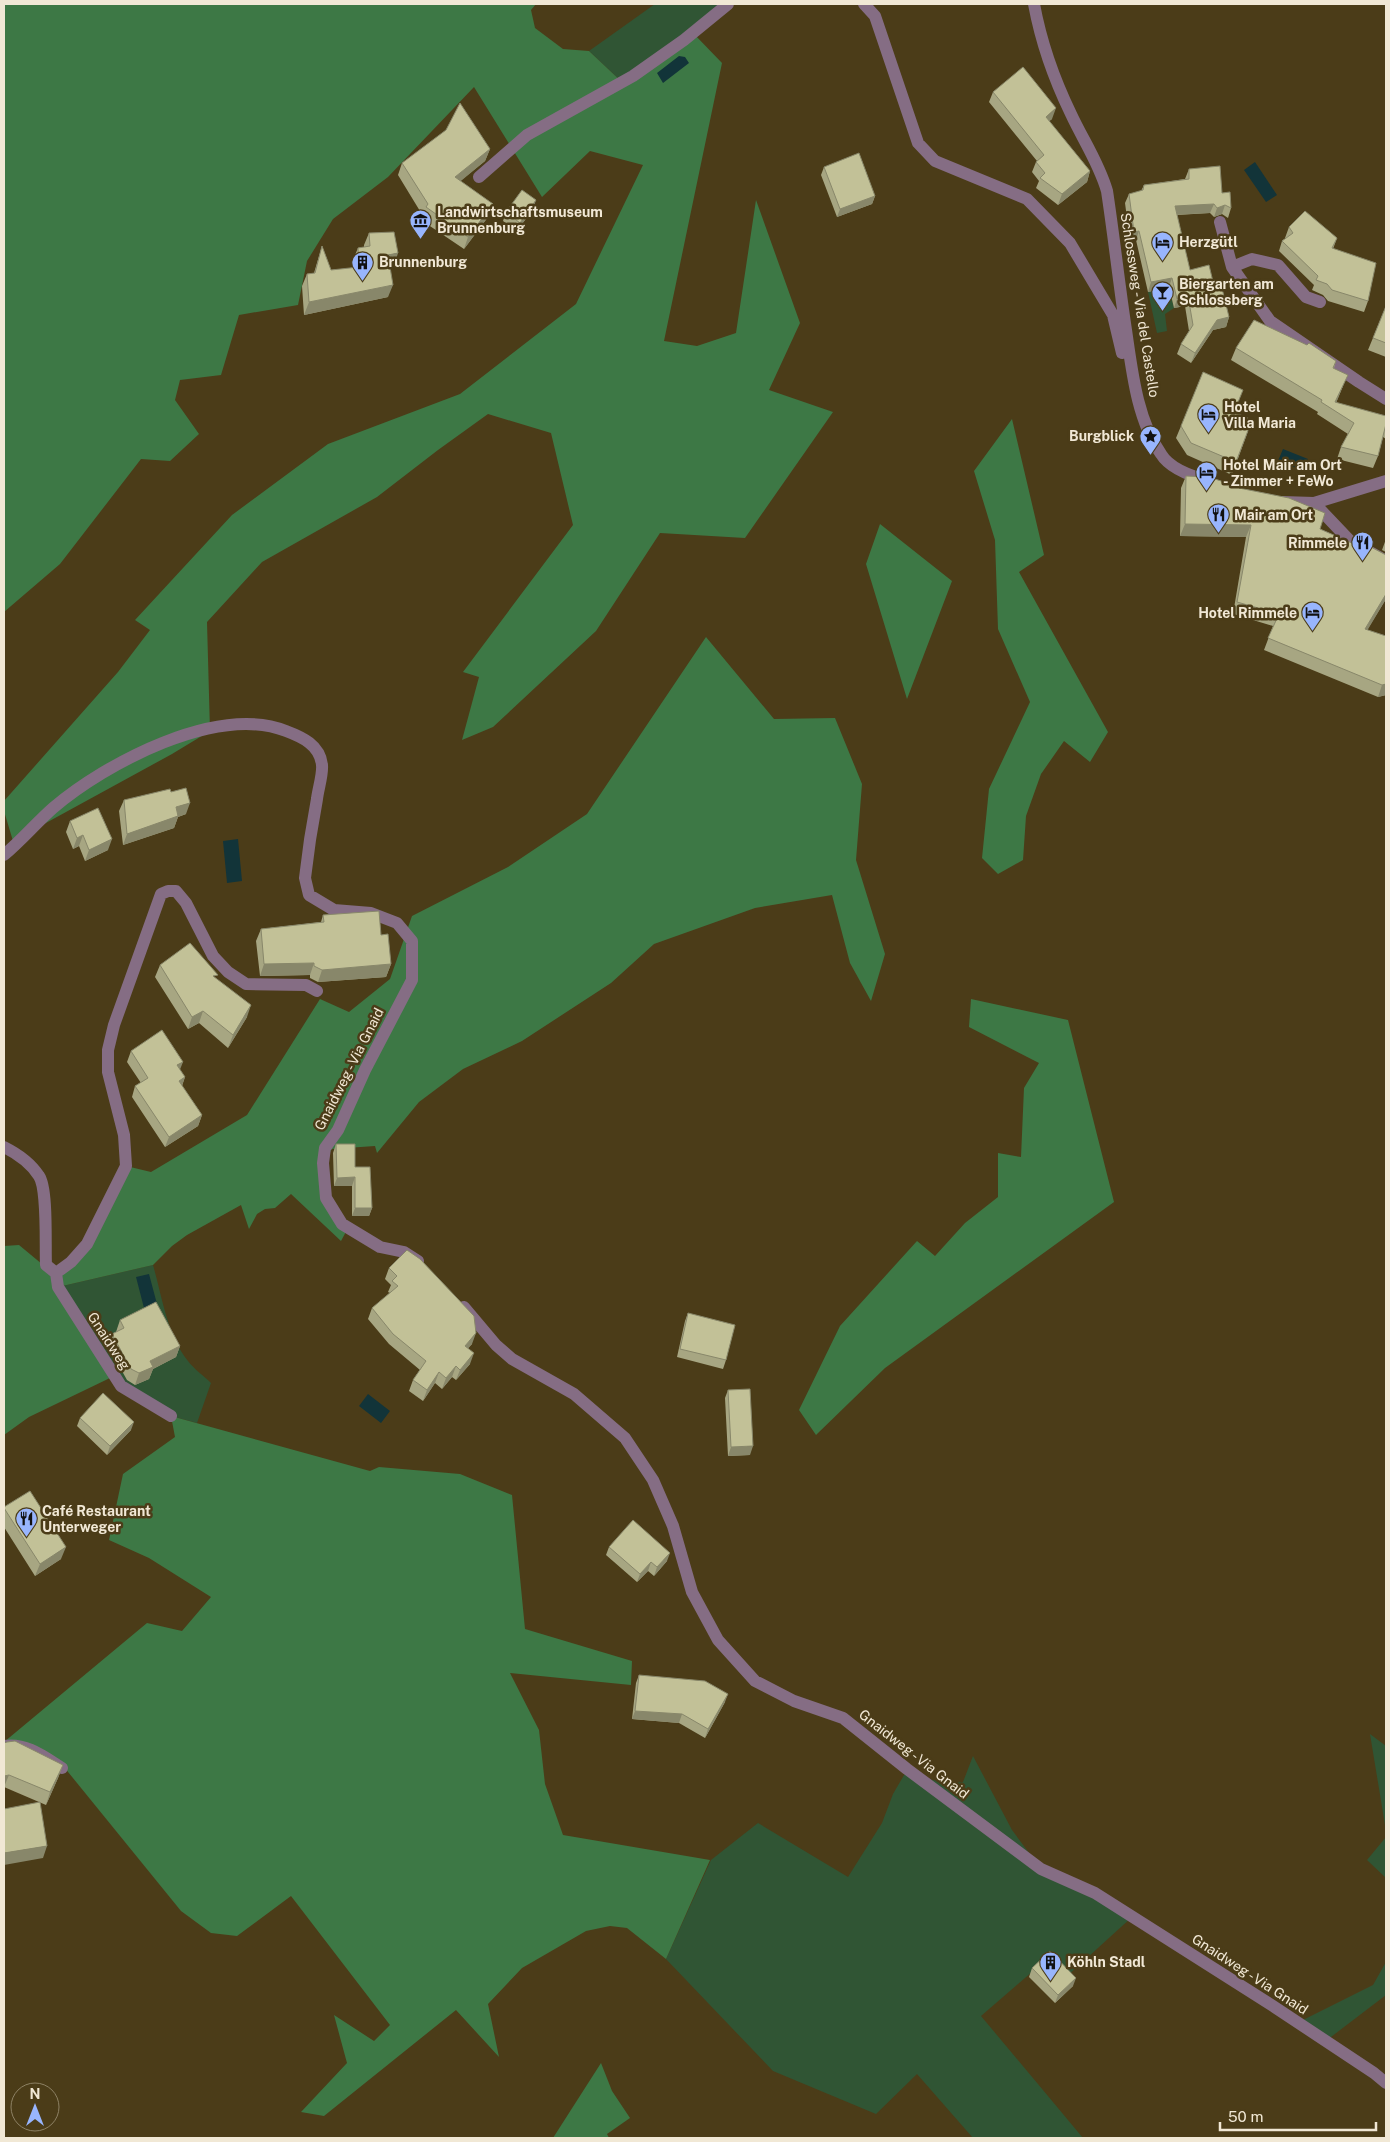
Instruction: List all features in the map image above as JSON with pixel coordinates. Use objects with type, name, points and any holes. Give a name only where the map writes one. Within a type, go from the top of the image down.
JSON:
[{"type":"street","points":[[478,177],[526,135],[633,76],[684,40],[728,4]]},
{"type":"street","points":[[864,4],[875,16],[918,143],[935,161],[1027,199],[1070,242],[1113,315],[1127,373],[1135,385]]},
{"type":"street","name":"Schlossweg - Via del Castello","points":[[1034,4],[1042,44],[1071,113],[1102,173],[1107,191],[1135,385],[1144,419],[1161,455],[1170,464],[1198,478],[1226,486]]},
{"type":"street","points":[[1220,222],[1232,267],[1270,321],[1386,399]]},
{"type":"street","points":[[1232,267],[1252,259],[1278,265],[1306,297],[1320,302]]},
{"type":"street","points":[[1270,499],[1279,502],[1314,503],[1386,481]]},
{"type":"street","points":[[1314,503],[1350,541],[1386,561]]},
{"type":"street","name":"Gnaidweg - Via Gnaid","points":[[4,855],[21,841],[53,808],[96,776],[139,752],[200,730],[220,726],[271,725],[300,736],[315,746],[322,765],[305,878],[309,895],[334,910],[371,913],[397,923],[412,941],[412,980],[365,1070],[338,1130],[325,1148],[323,1163],[326,1198],[342,1224],[380,1247],[404,1252],[428,1271]]},
{"type":"street","points":[[4,1147],[22,1156],[40,1178],[44,1197],[46,1265],[56,1273],[71,1262],[87,1244],[126,1166],[124,1135],[108,1072],[108,1050],[114,1025],[161,894],[168,891],[176,891],[186,903],[213,956],[228,972],[246,984],[298,984],[306,985],[317,991]]},
{"type":"street","name":"Gnaidweg","points":[[56,1273],[58,1287],[121,1386],[171,1416]]},
{"type":"street","name":"Gnaidweg - Via Gnaid","points":[[456,1299],[496,1345],[512,1359],[574,1394],[625,1438],[653,1480],[672,1526],[692,1592],[718,1640],[755,1681],[794,1701],[843,1718],[1041,1870],[1095,1893],[1273,2006],[1374,2073],[1386,2084]]},
{"type":"street","points":[[4,1746],[17,1745],[34,1750],[62,1768]]},
{"type":"green space","points":[[4,4],[536,4],[531,10],[535,28],[563,49],[589,51],[623,83],[693,33],[722,63],[664,341],[697,346],[736,333],[756,200],[800,323],[769,390],[833,412],[745,538],[660,533],[596,631],[493,727],[462,740],[479,677],[463,672],[573,525],[551,433],[488,414],[377,497],[262,562],[207,622],[210,731],[172,754],[13,841],[4,811],[4,801],[118,672],[150,630],[135,620],[232,515],[328,444],[460,394],[576,304],[643,165],[590,151],[542,197],[474,87],[388,177],[333,219],[307,261],[298,305],[239,315],[221,375],[180,380],[175,400],[199,434],[170,461],[141,459],[60,564],[4,612]]},
{"type":"green space","points":[[655,4],[727,4],[622,82],[589,51]]},
{"type":"green space","points":[[1169,287],[1174,308],[1165,314],[1167,331],[1157,333],[1148,292]]},
{"type":"green space","points":[[1012,419],[1044,555],[1019,572],[1108,732],[1090,762],[1064,741],[1041,774],[1026,816],[1023,860],[998,874],[982,858],[989,789],[1030,702],[998,629],[995,540],[974,471]]},
{"type":"green space","points":[[880,524],[952,581],[907,699],[866,564]]},
{"type":"green space","points":[[706,637],[774,719],[835,718],[862,784],[856,860],[885,954],[871,1001],[850,963],[832,895],[755,908],[654,944],[611,983],[522,1041],[463,1069],[419,1102],[377,1153],[375,1146],[332,1149],[322,1163],[325,1198],[348,1228],[341,1241],[291,1194],[275,1208],[265,1209],[257,1214],[249,1229],[241,1205],[187,1235],[172,1246],[153,1265],[58,1287],[56,1273],[71,1262],[126,1166],[151,1172],[247,1115],[320,999],[349,1012],[390,979],[412,916],[508,867],[587,814]]},
{"type":"green space","points":[[971,999],[1068,1020],[1114,1202],[885,1368],[816,1435],[799,1410],[840,1326],[917,1241],[935,1256],[965,1223],[998,1197],[998,1153],[1021,1157],[1024,1088],[1039,1063],[969,1027]]},
{"type":"green space","points":[[19,1245],[54,1274],[110,1378],[29,1417],[4,1435],[4,1246]]},
{"type":"green space","points":[[153,1265],[166,1315],[175,1339],[190,1364],[211,1383],[197,1423],[171,1416],[121,1386],[58,1287]]},
{"type":"green space","points":[[171,1416],[370,1471],[379,1467],[460,1474],[512,1495],[525,1629],[632,1661],[631,1685],[510,1673],[539,1730],[545,1784],[563,1835],[710,1860],[666,1959],[627,1928],[610,1926],[586,1931],[522,1968],[488,2004],[499,2057],[456,2010],[324,2116],[301,2112],[347,2063],[334,2015],[374,2041],[390,2025],[291,1896],[237,1936],[211,1933],[181,1911],[64,1767],[4,1742],[147,1623],[182,1631],[211,1597],[149,1558],[109,1540],[123,1474],[175,1437]]},
{"type":"green space","points":[[1370,1734],[1386,1746],[1386,1831]]},
{"type":"green space","points":[[973,1756],[1012,1830],[1041,1869],[1132,1917],[1065,1978],[1047,1959],[981,2016],[1083,2138],[973,2138],[917,2074],[876,2114],[773,2071],[666,1959],[711,1860],[758,1823],[848,1877],[882,1823],[893,1794],[907,1770],[934,1780],[963,1782]]},
{"type":"green space","points":[[1386,1837],[1386,1878],[1367,1860]]},
{"type":"green space","points":[[1386,1962],[1386,1995],[1327,2040],[1299,2022],[1373,1985]]},
{"type":"green space","points":[[601,2063],[612,2091],[630,2118],[607,2134],[609,2138],[553,2138]]},
{"type":"water","points":[[679,56],[685,57],[689,63],[663,83],[657,73]]},
{"type":"water","points":[[1255,162],[1277,195],[1266,202],[1244,170]]},
{"type":"water","points":[[1283,449],[1308,459],[1304,471],[1278,461]]},
{"type":"water","points":[[238,839],[242,881],[227,883],[223,841]]},
{"type":"water","points":[[149,1274],[157,1304],[144,1308],[136,1277]]},
{"type":"water","points":[[368,1394],[390,1411],[381,1423],[359,1406]]},
{"type":"building","points":[[1023,67],[1056,108],[1046,117],[1090,171],[1062,194],[1040,178],[1045,173],[1036,162],[1044,155],[993,92]]},
{"type":"building","points":[[460,103],[490,149],[455,177],[493,204],[468,237],[426,207],[428,204],[402,163],[446,130]]},
{"type":"building","points":[[859,153],[875,196],[840,209],[824,167]]},
{"type":"building","points":[[1220,166],[1222,193],[1230,192],[1231,208],[1225,205],[1217,208],[1214,204],[1175,206],[1190,270],[1209,265],[1214,286],[1221,284],[1229,317],[1217,320],[1195,353],[1181,344],[1193,325],[1188,296],[1177,299],[1172,278],[1151,282],[1139,231],[1134,232],[1129,194],[1143,190],[1144,185],[1189,179],[1189,169]]},
{"type":"building","points":[[522,190],[536,200],[520,223],[506,212]]},
{"type":"building","points":[[1305,211],[1337,238],[1332,248],[1376,263],[1368,301],[1332,290],[1327,284],[1316,280],[1318,276],[1282,241],[1293,233],[1289,227]]},
{"type":"building","name":"Brunnenburg","points":[[394,232],[398,253],[388,255],[393,285],[309,302],[307,274],[315,273],[322,246],[331,270],[359,267],[358,248],[370,246],[369,233]]},
{"type":"building","points":[[1386,306],[1386,343],[1373,338]]},
{"type":"building","points":[[1254,320],[1307,345],[1309,343],[1336,361],[1333,368],[1348,375],[1335,402],[1386,416],[1386,424],[1378,456],[1341,447],[1354,423],[1321,402],[1322,400],[1236,348]]},
{"type":"building","points":[[1203,372],[1243,390],[1234,412],[1252,420],[1236,462],[1191,443],[1181,426]]},
{"type":"building","points":[[1186,476],[1209,477],[1239,488],[1289,498],[1325,513],[1320,529],[1354,544],[1356,539],[1386,555],[1386,594],[1365,629],[1386,636],[1386,684],[1382,685],[1268,638],[1279,614],[1237,602],[1251,525],[1185,524]]},
{"type":"building","points":[[186,788],[190,803],[176,807],[178,816],[127,834],[124,800],[170,789],[171,792]]},
{"type":"building","points":[[98,808],[112,839],[89,850],[83,835],[77,838],[70,821]]},
{"type":"building","points":[[379,911],[381,935],[388,934],[391,964],[322,970],[314,966],[314,963],[264,964],[261,929],[324,922],[323,915]]},
{"type":"building","points":[[190,943],[218,975],[213,976],[251,1005],[233,1035],[203,1011],[192,1017],[160,965]]},
{"type":"building","points":[[162,1030],[183,1062],[177,1065],[185,1077],[179,1081],[202,1115],[169,1137],[135,1086],[148,1078],[131,1051]]},
{"type":"building","points":[[336,1144],[355,1144],[355,1167],[370,1167],[372,1208],[355,1208],[355,1177],[337,1178]]},
{"type":"building","points":[[407,1250],[420,1259],[474,1316],[476,1333],[465,1346],[474,1353],[460,1370],[456,1366],[446,1378],[439,1372],[427,1390],[413,1380],[426,1361],[393,1334],[372,1308],[398,1286],[392,1281],[397,1276],[389,1268]]},
{"type":"building","points":[[156,1302],[180,1346],[150,1361],[153,1367],[139,1373],[131,1369],[112,1334],[124,1328],[120,1320]]},
{"type":"building","points":[[688,1313],[735,1325],[726,1360],[680,1349]]},
{"type":"building","points":[[750,1389],[753,1446],[731,1447],[728,1390]]},
{"type":"building","points":[[103,1393],[134,1422],[110,1446],[80,1418]]},
{"type":"building","points":[[30,1491],[66,1547],[40,1564],[4,1508]]},
{"type":"building","points":[[633,1520],[670,1553],[657,1567],[651,1562],[640,1574],[609,1547]]},
{"type":"building","points":[[639,1675],[705,1681],[728,1694],[708,1729],[682,1714],[635,1711]]},
{"type":"building","points":[[15,1741],[63,1765],[50,1792],[9,1775],[4,1776],[4,1743]]},
{"type":"building","points":[[40,1802],[47,1846],[4,1853],[4,1809]]},
{"type":"building","points":[[1050,1951],[1076,1978],[1058,1995],[1032,1968]]},
{"type":"place","name":"Landwirtschaftsmuseum Brunnenburg","points":[[421,239]]},
{"type":"place","name":"Herzgütl","points":[[1163,261]]},
{"type":"place","name":"Brunnenburg","points":[[363,281]]},
{"type":"place","name":"Biergarten am Schlossberg","points":[[1163,311]]},
{"type":"place","name":"Hotel Villa Maria","points":[[1208,434]]},
{"type":"place","name":"Burgblick","points":[[1150,455]]},
{"type":"place","name":"Hotel Mair am Ort - Zimmer + FeWo","points":[[1207,492]]},
{"type":"place","name":"Mair am Ort","points":[[1218,534]]},
{"type":"place","name":"Rimmele","points":[[1363,562]]},
{"type":"place","name":"Hotel Rimmele","points":[[1313,632]]},
{"type":"place","name":"Café Restaurant Unterweger","points":[[26,1538]]},
{"type":"place","name":"Köhln Stadl","points":[[1051,1981]]}]
